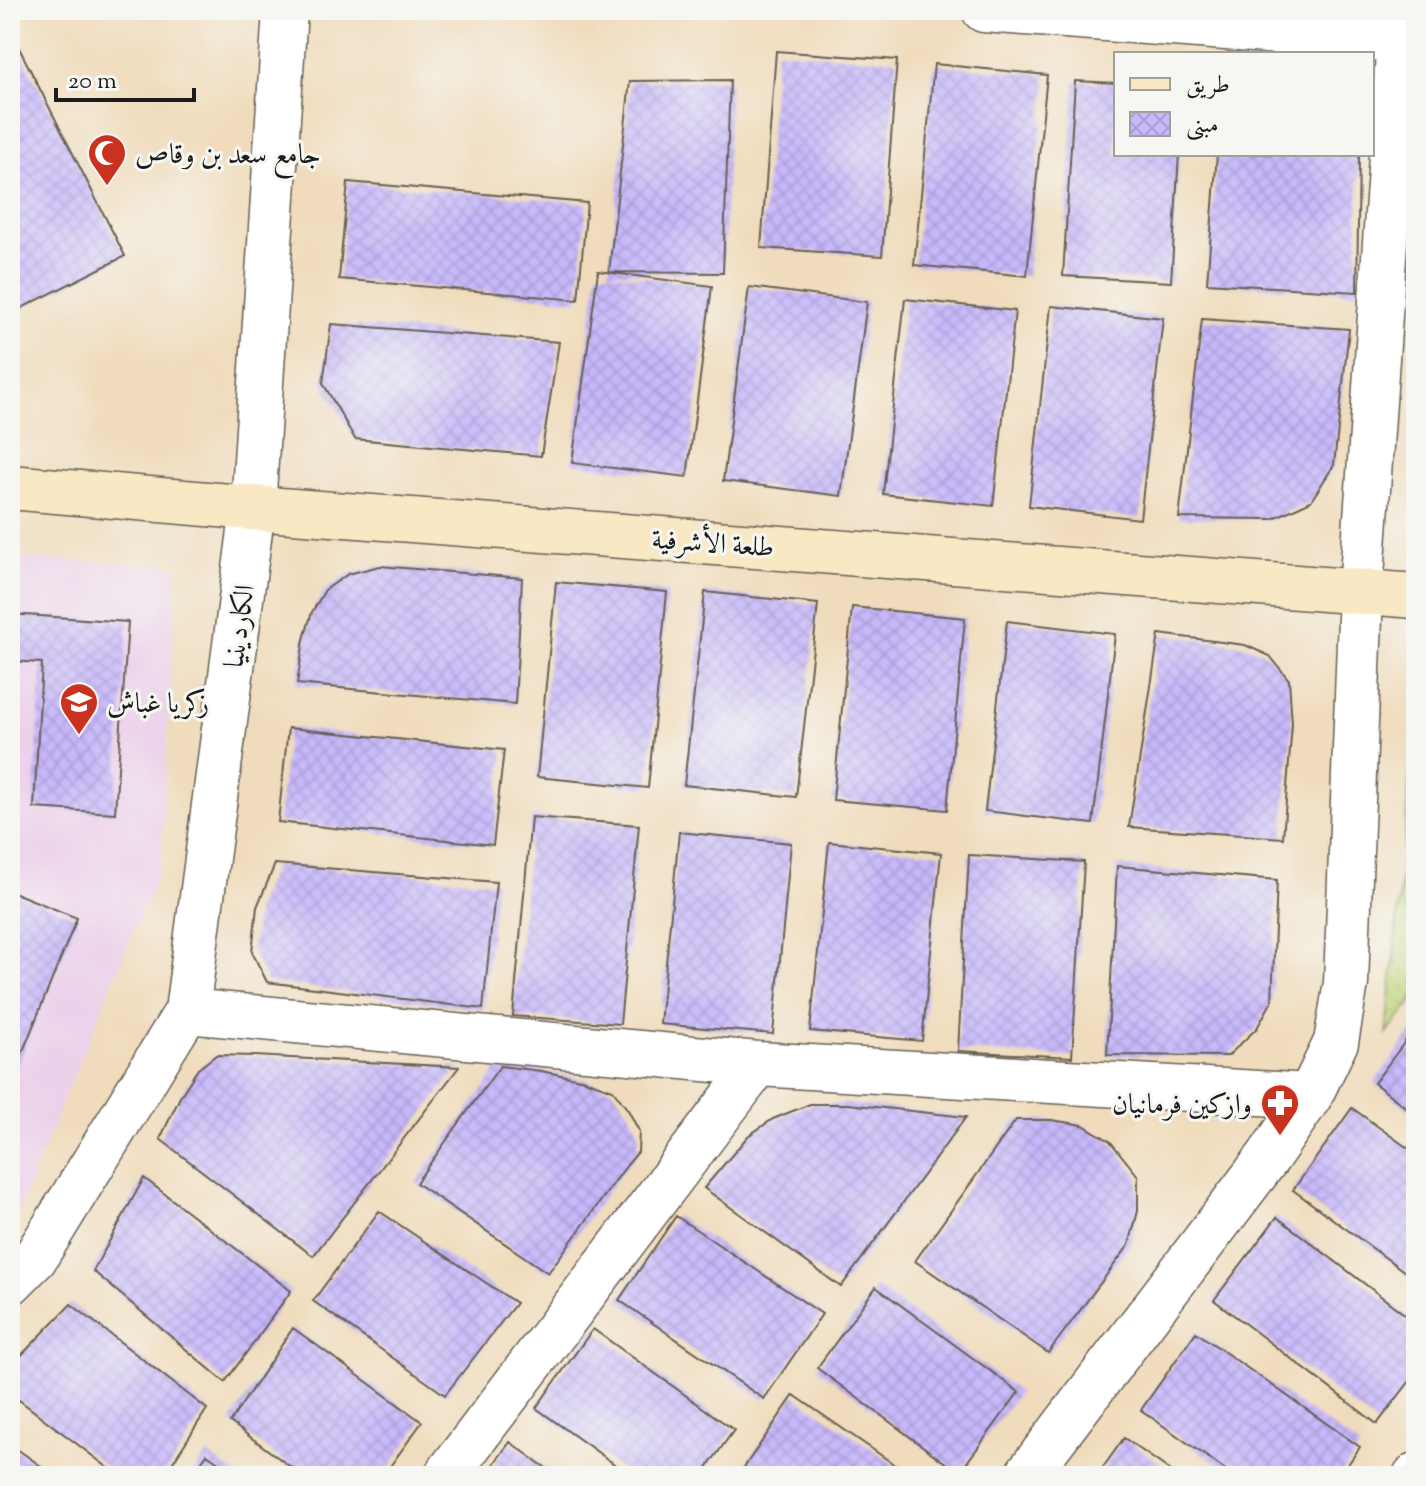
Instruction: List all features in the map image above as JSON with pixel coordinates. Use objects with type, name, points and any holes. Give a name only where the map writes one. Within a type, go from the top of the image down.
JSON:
[{"type":"main road","name":"طلعة الأشرفية","points":[[10,487],[1416,596]]},
{"type":"street","name":"الكاردينيا","points":[[10,1283],[35,1258],[187,1011],[253,508],[285,10]]},
{"type":"street","points":[[984,10],[1400,26],[1361,591],[1346,983],[1336,1042],[1310,1096],[1269,1156],[1026,1476]]},
{"type":"street","points":[[187,1011],[758,1064],[1310,1096]]},
{"type":"street","points":[[446,1476],[758,1064]]},
{"type":"shaded area","points":[[10,557],[177,567],[160,868],[16,1215],[10,1221]]},
{"type":"green space","points":[[1415,723],[1416,996],[1387,1034]]},
{"type":"building","points":[[16,42],[125,256],[10,314],[10,45]]},
{"type":"building","points":[[776,51],[897,60],[882,256],[761,248]]},
{"type":"building","points":[[934,64],[1047,75],[1027,276],[914,265]]},
{"type":"building","points":[[730,80],[723,273],[609,272],[630,81]]},
{"type":"building","points":[[1075,81],[1114,83],[1114,156],[1179,156],[1171,282],[1063,276]]},
{"type":"building","points":[[1217,156],[1359,156],[1357,292],[1207,283]]},
{"type":"building","points":[[348,182],[587,203],[578,300],[339,279]]},
{"type":"building","points":[[598,271],[712,286],[687,477],[572,463]]},
{"type":"building","points":[[749,287],[867,302],[841,496],[723,481]]},
{"type":"building","points":[[905,299],[1015,311],[993,506],[883,494]]},
{"type":"building","points":[[1051,306],[1163,318],[1140,519],[1029,506]]},
{"type":"building","points":[[1202,319],[1349,329],[1334,465],[1311,501],[1272,519],[1179,518]]},
{"type":"building","points":[[331,324],[559,342],[541,456],[355,439],[323,383]]},
{"type":"building","points":[[380,566],[522,578],[515,704],[297,684],[312,612],[325,590],[348,574]]},
{"type":"building","points":[[556,582],[667,592],[648,788],[537,777]]},
{"type":"building","points":[[705,592],[818,604],[796,797],[684,785]]},
{"type":"building","points":[[852,607],[965,618],[947,810],[833,800]]},
{"type":"building","name":"زكريا غباش","points":[[10,614],[128,622],[115,813],[34,808],[42,663],[10,661]]},
{"type":"building","points":[[1007,621],[1115,634],[1093,824],[985,811]]},
{"type":"building","points":[[1159,634],[1245,645],[1270,656],[1289,680],[1292,724],[1283,838],[1129,827]]},
{"type":"building","points":[[288,728],[504,750],[493,845],[278,822]]},
{"type":"building","points":[[531,817],[639,825],[620,1024],[513,1016]]},
{"type":"building","points":[[679,832],[791,843],[773,1034],[660,1024]]},
{"type":"building","points":[[829,842],[941,853],[922,1041],[810,1031]]},
{"type":"building","points":[[969,855],[1084,862],[1072,1057],[958,1051]]},
{"type":"building","points":[[275,864],[496,882],[483,1009],[267,982],[252,952],[257,907]]},
{"type":"building","points":[[1117,866],[1277,880],[1272,1001],[1257,1028],[1228,1056],[1107,1055]]},
{"type":"building","points":[[10,891],[77,918],[10,1083]]},
{"type":"building","points":[[1416,1027],[1416,1115],[1374,1083]]},
{"type":"building","points":[[216,1055],[459,1067],[313,1256],[160,1139],[181,1095],[198,1069]]},
{"type":"building","points":[[500,1066],[585,1080],[613,1090],[639,1131],[638,1152],[548,1273],[416,1183]]},
{"type":"building","points":[[810,1104],[848,1104],[966,1117],[841,1287],[704,1188],[748,1136],[773,1119]]},
{"type":"building","points":[[1352,1108],[1416,1154],[1416,1280],[1293,1190]]},
{"type":"building","points":[[1016,1120],[1051,1120],[1083,1125],[1110,1141],[1138,1176],[1138,1211],[1129,1245],[1048,1353],[915,1261]]},
{"type":"building","points":[[144,1178],[291,1291],[225,1382],[93,1271]]},
{"type":"building","points":[[379,1211],[516,1303],[445,1395],[313,1301]]},
{"type":"building","points":[[676,1216],[822,1314],[764,1399],[619,1300]]},
{"type":"building","points":[[1277,1217],[1416,1323],[1416,1373],[1377,1424],[1214,1300]]},
{"type":"building","points":[[876,1287],[1019,1392],[959,1473],[817,1368]]},
{"type":"building","points":[[71,1304],[207,1409],[164,1476],[119,1476],[10,1393],[10,1367]]},
{"type":"building","points":[[293,1328],[422,1422],[383,1476],[303,1476],[230,1422]]},
{"type":"building","points":[[593,1329],[734,1430],[701,1476],[631,1476],[536,1408]]},
{"type":"building","points":[[1196,1332],[1360,1447],[1340,1476],[1234,1476],[1141,1410]]},
{"type":"building","points":[[794,1395],[911,1476],[738,1476]]},
{"type":"building","points":[[1124,1438],[1178,1476],[1097,1476]]},
{"type":"building","points":[[510,1442],[557,1476],[485,1476]]},
{"type":"building","points":[[10,1444],[55,1476],[10,1476]]},
{"type":"building","points":[[207,1454],[239,1476],[191,1476]]},
{"type":"place","name":"جامع سعد بن وقاص","points":[[107,187]]},
{"type":"place","name":"زكريا غباش","points":[[79,736]]},
{"type":"place","name":"وازكين فرمانيان","points":[[1280,1137]]}]
